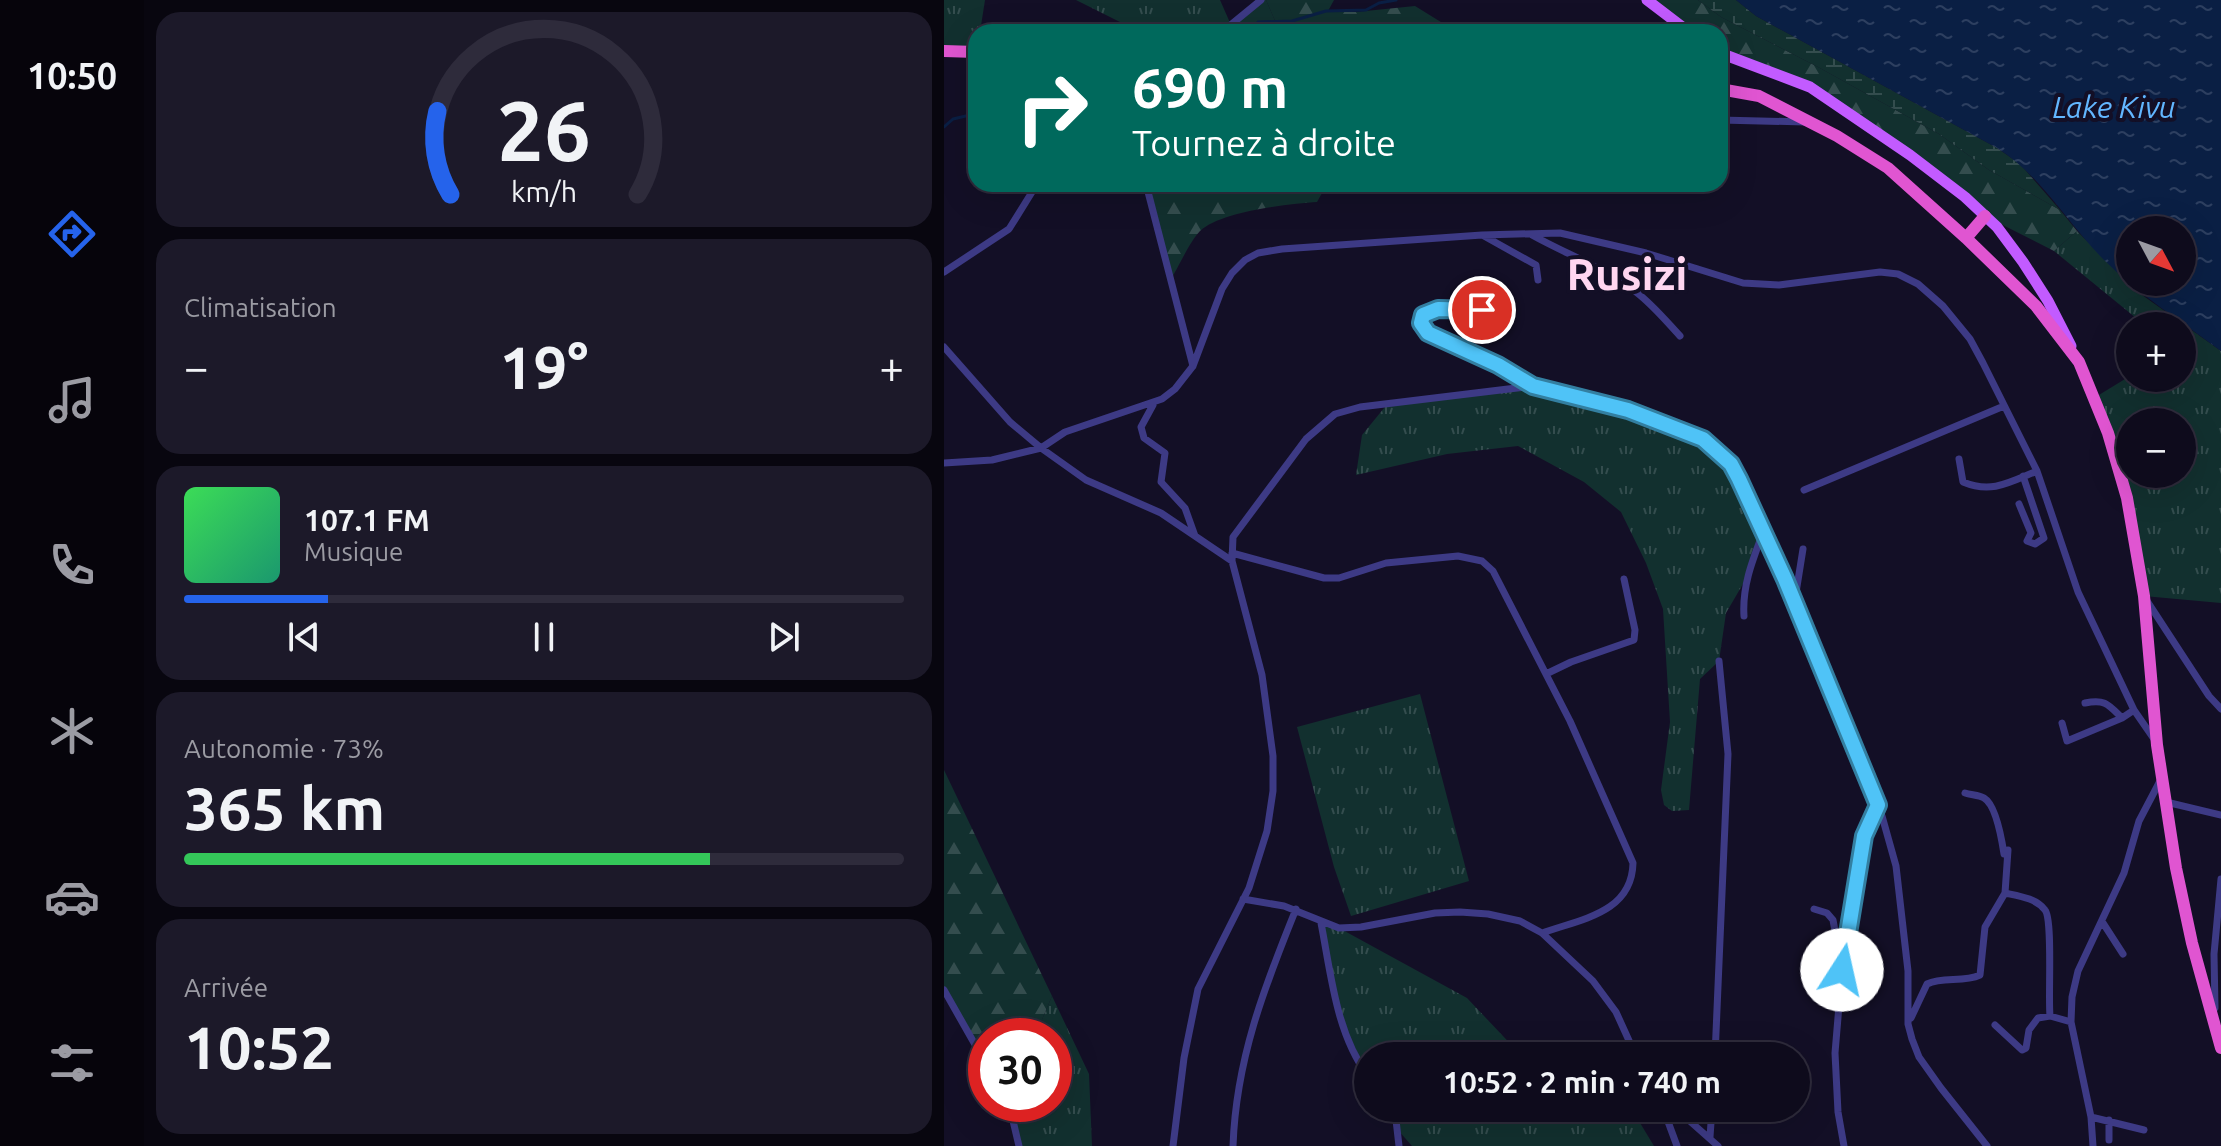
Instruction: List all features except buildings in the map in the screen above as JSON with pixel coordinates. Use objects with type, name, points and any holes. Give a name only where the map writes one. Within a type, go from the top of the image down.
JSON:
[{"type":"highway","points":[[944,51],[968,52]]},
{"type":"highway","points":[[1728,90],[1759,96],[1811,122],[1888,168],[2036,306],[2079,362],[2108,433],[2127,498],[2144,596],[2157,745],[2181,896],[2220,1045]]},
{"type":"highway","points":[[1966,238],[1985,216]]},
{"type":"main road","points":[[1647,0],[1678,24]]},
{"type":"main road","points":[[1728,56],[1810,87],[1910,155],[1965,197],[1997,227],[2048,301],[2079,362]]},
{"type":"street","points":[[1232,24],[1261,0]]},
{"type":"street","points":[[1728,120],[1811,122]]},
{"type":"street","points":[[944,272],[1009,229],[1032,192]]},
{"type":"street","points":[[1148,192],[1193,366]]},
{"type":"street","points":[[1528,232],[1598,268],[1634,291],[1656,309],[1680,336]]},
{"type":"street","points":[[944,463],[992,460],[1041,448],[1065,432],[1154,403],[1175,389],[1193,366],[1222,289],[1232,273],[1258,253],[1482,235],[1560,233],[1595,239],[1743,283],[1779,285],[1880,272],[1898,274],[1918,284],[1943,306],[1970,339],[2037,471],[2078,592],[2134,710],[2157,745]]},
{"type":"street","points":[[1482,235],[1536,265],[1538,280]]},
{"type":"street","points":[[1482,310],[1438,309],[1423,315],[1421,323],[1428,333],[1498,365],[1533,386],[1628,410],[1703,439],[1731,464],[1795,601],[1878,805],[1896,866],[1908,971],[1908,1024],[1919,1057],[1987,1146]]},
{"type":"street","points":[[944,347],[1010,422],[1041,448],[1086,480],[1161,513],[1196,538],[1232,557],[1324,578],[1339,578],[1386,563],[1458,556],[1473,558],[1493,571],[1546,674],[1633,863],[1631,883],[1612,907],[1542,933]]},
{"type":"street","points":[[1173,1146],[1182,1072],[1198,989],[1253,878],[1267,831],[1273,791],[1273,756],[1262,675],[1232,557],[1233,537],[1306,439],[1335,414],[1360,407],[1533,386]]},
{"type":"street","points":[[1154,403],[1141,427],[1144,438],[1165,453],[1161,482],[1185,508],[1196,538]]},
{"type":"street","points":[[1804,490],[2004,406]]},
{"type":"street","points":[[1959,459],[1963,482],[1979,488],[2001,486],[2037,471]]},
{"type":"street","points":[[2019,504],[2031,533],[2027,541],[2035,544],[2044,538],[2023,476]]},
{"type":"street","points":[[1744,616],[1748,572],[1764,530]]},
{"type":"street","points":[[1795,601],[1803,549]]},
{"type":"street","points":[[1546,674],[1634,640],[1635,630],[1624,579]]},
{"type":"street","points":[[2144,596],[2209,696],[2221,709]]},
{"type":"street","points":[[1716,1042],[1728,754],[1719,661]]},
{"type":"street","points":[[2085,703],[2101,700],[2111,705],[2122,718]]},
{"type":"street","points":[[2062,723],[2067,741],[2134,710]]},
{"type":"street","points":[[2093,1146],[2091,1117],[2070,1010],[2078,971],[2103,923],[2124,873],[2139,821],[2163,775]]},
{"type":"street","points":[[1965,793],[1983,796],[1989,802],[2001,833],[2007,874]]},
{"type":"street","points":[[2166,802],[2221,815]]},
{"type":"street","points":[[1844,1146],[1838,1112],[1835,1053],[1842,970],[1864,836],[1878,805]]},
{"type":"street","points":[[1908,1024],[1927,984],[1980,975],[1985,927],[2005,893],[2008,850]]},
{"type":"street","points":[[2220,1045],[2214,999],[2214,954],[2221,879]]},
{"type":"street","points":[[2005,893],[2032,900],[2049,915],[2050,1016]]},
{"type":"street","points":[[1243,899],[1296,909],[1321,923],[1339,928],[1460,912],[1520,921],[1542,933],[1593,981],[1616,1012],[1630,1042]]},
{"type":"street","points":[[1233,1146],[1240,1075],[1259,998],[1296,909]]},
{"type":"street","points":[[1814,909],[1827,913],[1833,920],[1842,970]]},
{"type":"street","points":[[1321,923],[1341,1017],[1354,1056]]},
{"type":"street","points":[[2103,923],[2123,954]]},
{"type":"street","points":[[944,990],[968,1032]]},
{"type":"street","points":[[1995,1025],[2023,1050],[2035,1020],[2050,1016],[2071,1022]]},
{"type":"street","points":[[2091,1117],[2144,1130]]},
{"type":"street","points":[[2109,1120],[2109,1140]]},
{"type":"street","points":[[1013,1122],[1019,1146]]},
{"type":"street","points":[[1396,1122],[1399,1146]]},
{"type":"street","points":[[1668,1122],[1677,1146]]},
{"type":"street","points":[[1693,1122],[1718,1146]]},
{"type":"street","points":[[1710,1137],[1711,1122]]},
{"type":"green space","points":[[944,0],[985,0],[981,24],[968,24],[968,52],[944,51]]},
{"type":"green space","points":[[1076,0],[1220,0],[1231,24],[1124,24]]},
{"type":"green space","points":[[1261,0],[1266,0],[1276,24],[1232,24]]},
{"type":"green space","points":[[1266,0],[1334,0],[1328,11],[1356,12],[1415,6],[1444,24],[1276,24]]},
{"type":"green space","points":[[1647,0],[1698,0],[1721,17],[1939,134],[1989,170],[2060,210],[2077,231],[2054,251],[1985,216],[1836,103],[1728,56],[1728,24],[1678,24]]},
{"type":"green space","points":[[1698,0],[1736,0],[1756,16],[1997,148],[2020,164],[2060,210],[1989,170],[1939,134],[1721,17]]},
{"type":"green space","points":[[1148,192],[1323,192],[1317,202],[1256,210],[1210,224],[1196,235],[1170,281]]},
{"type":"green space","points":[[2077,231],[2116,271],[2116,296],[2143,296],[2166,312],[2129,312],[2054,251]]},
{"type":"green space","points":[[2196,333],[2221,351],[2221,603],[2144,596],[2124,488],[2196,488],[2196,408],[2116,408],[2116,465],[2094,398],[2116,385],[2116,392],[2196,392]]},
{"type":"green space","points":[[1527,384],[1607,401],[1692,432],[1715,446],[1732,462],[1766,528],[1747,577],[1726,613],[1719,661],[1700,679],[1689,810],[1672,811],[1664,805],[1661,790],[1670,722],[1663,609],[1646,563],[1621,512],[1584,482],[1518,446],[1447,454],[1356,475],[1362,435],[1389,402]]},
{"type":"green space","points":[[1420,694],[1469,881],[1351,916],[1334,867],[1297,727]]},
{"type":"green space","points":[[944,770],[1052,996],[1043,1018],[968,1018],[968,1032],[944,990]]},
{"type":"green space","points":[[1321,923],[1339,928],[1467,998],[1509,1042],[1354,1042],[1354,1045],[1341,1017]]},
{"type":"green space","points":[[1052,996],[1062,1018],[1043,1018]]},
{"type":"green space","points":[[1072,1038],[1089,1074],[1092,1146],[1019,1146],[1013,1122],[1072,1122]]},
{"type":"green space","points":[[1395,1122],[1639,1122],[1654,1146],[1412,1146],[1398,1130]]},
{"type":"water","name":"Lake Kivu","points":[[1736,0],[2221,0],[2221,351],[2196,333],[2196,312],[2168,312],[2146,296],[2196,296],[2196,216],[2116,216],[2116,272],[2027,172],[1997,148],[1756,16]]},
{"type":"waterway","points":[[1257,24],[1292,21],[1326,11],[1366,10],[1379,3],[1396,0]]},
{"type":"waterway","points":[[944,127],[953,119],[968,115]]},
{"type":"district","name":"Rusizi","points":[[1627,275]]},
{"type":"route","points":[[1482,310],[1438,309],[1423,315],[1421,323],[1428,333],[1498,365],[1533,386],[1628,410],[1703,439],[1731,464],[1764,530],[1878,805],[1864,836],[1842,970]]}]
